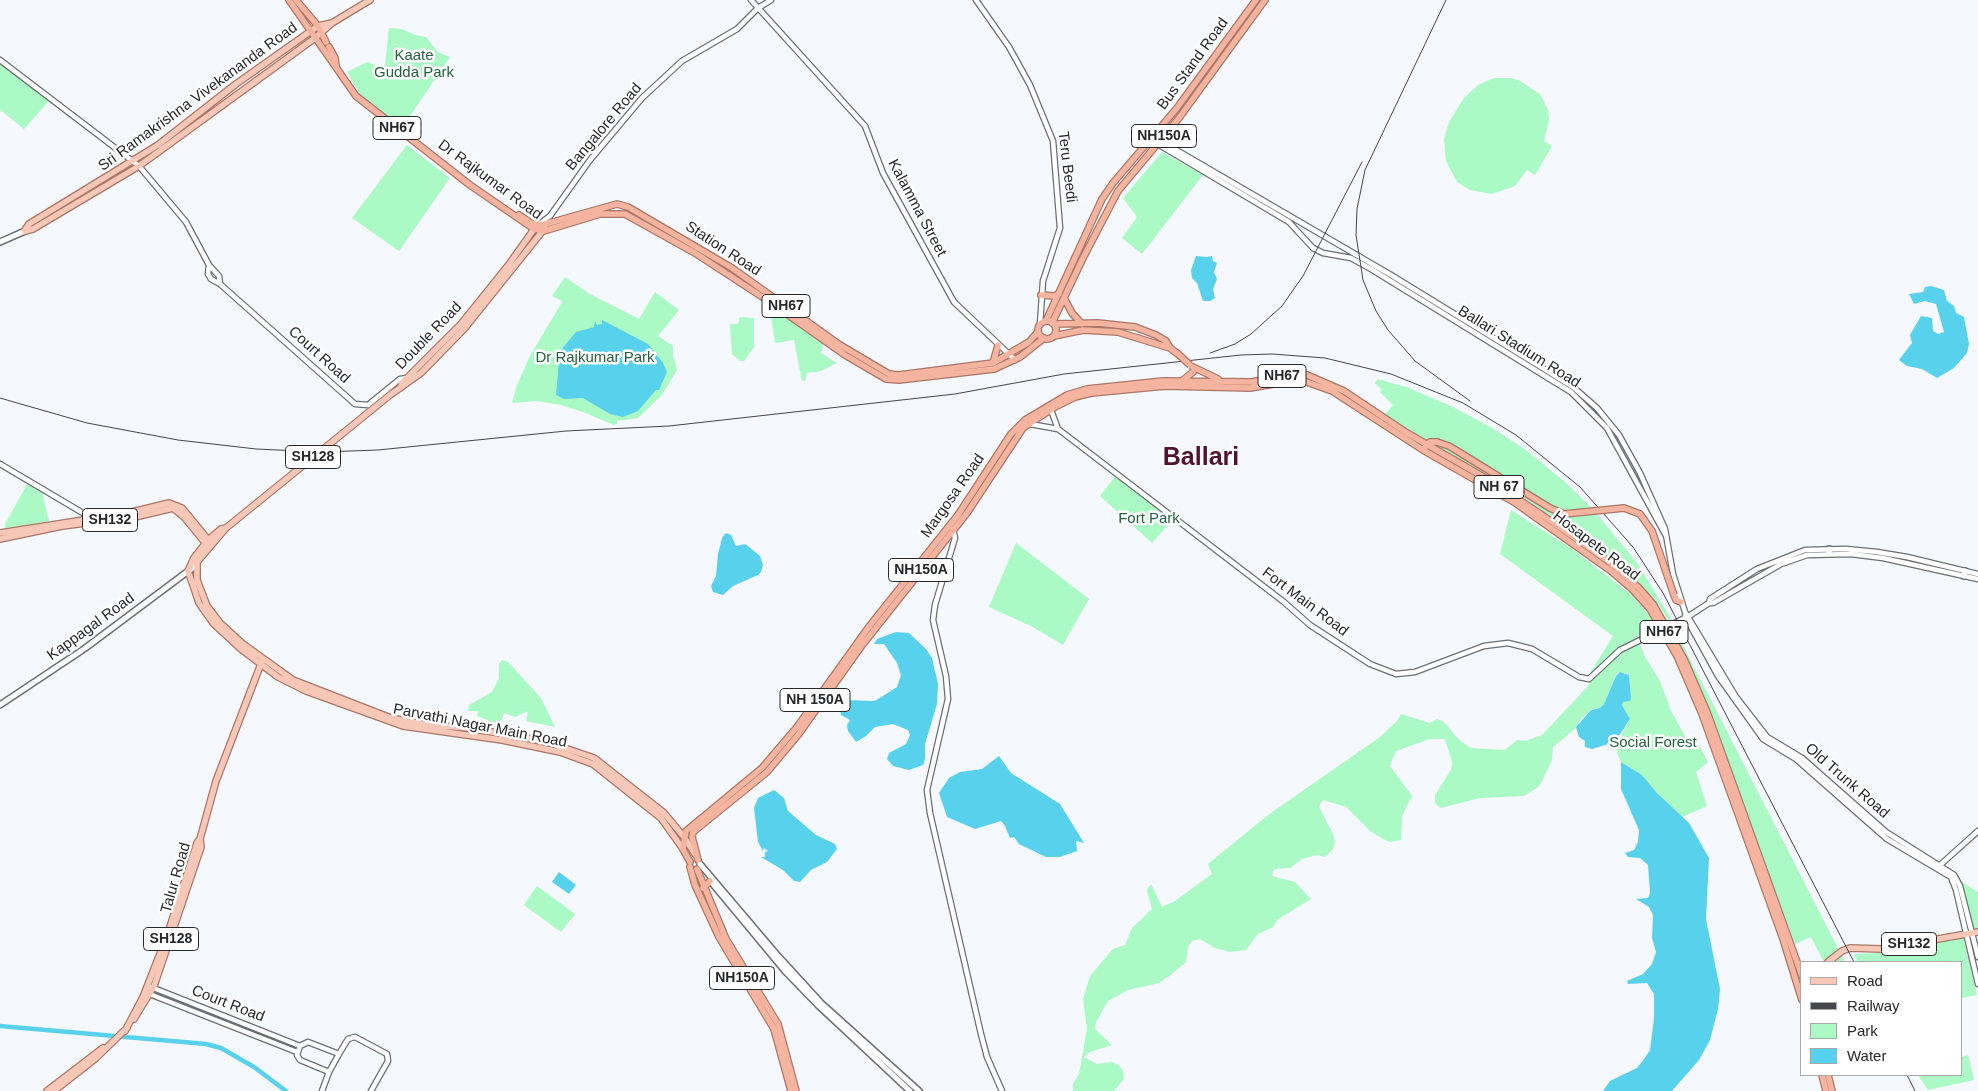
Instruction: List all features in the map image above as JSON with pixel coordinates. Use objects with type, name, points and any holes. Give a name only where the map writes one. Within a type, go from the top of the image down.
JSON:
[{"type":"highway","name":"Dr Rajkumar Road","points":[[289,0],[318,26],[347,86],[366,106],[468,181],[472,181],[544,231]]},
{"type":"highway","name":"Dr Rajkumar Road","points":[[296,0],[315,38],[330,62],[336,66]]},
{"type":"highway","name":"Bus Stand Road","points":[[1048,323],[1060,306],[1062,296],[1102,199],[1200,76],[1256,0]]},
{"type":"highway","name":"Bus Stand Road","points":[[1048,323],[1114,197],[1206,82],[1265,0]]},
{"type":"highway","points":[[1200,76],[1206,82]]},
{"type":"highway","name":"Station Road","points":[[547,223],[617,204],[628,206],[732,268],[882,375],[899,375],[993,363],[1029,342],[1038,332]]},
{"type":"highway","name":"Station Road","points":[[544,231],[600,214],[625,214],[695,253],[761,296],[845,355],[893,381],[994,369],[1015,360],[1044,338]]},
{"type":"highway","name":"NH67","points":[[536,227],[547,223]]},
{"type":"highway","points":[[1041,295],[1062,296],[1072,313],[1082,324]]},
{"type":"highway","points":[[1048,323],[1056,330],[1054,336]]},
{"type":"highway","points":[[1044,338],[1038,332],[1048,323],[1098,323],[1135,327],[1156,334],[1166,341],[1170,348],[1194,369],[1204,383]]},
{"type":"highway","name":"NH67","points":[[1044,338],[1062,333],[1094,329],[1118,332],[1170,348]]},
{"type":"highway","points":[[993,363],[998,345]]},
{"type":"highway","points":[[1027,422],[1046,406],[1078,391],[1123,385],[1182,384],[1194,369]]},
{"type":"highway","points":[[1194,369],[1226,385]]},
{"type":"highway","name":"NH67","points":[[1204,383],[1226,385],[1287,375],[1308,375],[1329,383],[1352,396]]},
{"type":"highway","name":"Hosapete Road","points":[[1226,385],[1250,388],[1291,381],[1312,382],[1332,391],[1424,447],[1494,483],[1608,561],[1638,587],[1653,604],[1696,686],[1800,970]]},
{"type":"highway","name":"NH150A","points":[[791,1091],[774,1029],[719,938],[695,885],[696,865],[692,837],[697,829],[767,772],[798,735],[889,610],[952,528],[1027,422],[1075,398],[1091,394],[1204,383]]},
{"type":"highway","name":"Hosapete Road","points":[[1352,396],[1424,447]]},
{"type":"highway","name":"Margosa Road","points":[[685,834],[692,826],[762,768],[797,727],[868,628],[952,528],[1018,427],[1027,422]]},
{"type":"highway","points":[[1424,447],[1430,442],[1450,446],[1550,508],[1564,514],[1624,508],[1640,514],[1652,531],[1676,600],[1681,602]]},
{"type":"highway","name":"Hosapete Road","points":[[1665,628],[1702,714],[1800,985]]},
{"type":"highway","name":"NH150A","points":[[685,834],[684,849],[696,865],[703,888],[726,939],[778,1024],[796,1091]]},
{"type":"highway","points":[[703,888],[710,878]]},
{"type":"highway","points":[[1822,1076],[1826,1091]]},
{"type":"highway","points":[[1828,1076],[1832,1091]]},
{"type":"main road","points":[[332,22],[370,0]]},
{"type":"main road","name":"Sri Ramakrishna Vivekananda Road","points":[[137,164],[236,84],[318,26],[332,22]]},
{"type":"main road","name":"Sri Ramakrishna Vivekananda Road","points":[[2,240],[25,230],[29,224],[137,164],[322,33],[332,22]]},
{"type":"main road","name":"SH128","points":[[544,231],[547,223]]},
{"type":"main road","name":"Double Road","points":[[400,387],[461,324],[503,273],[536,227]]},
{"type":"main road","name":"Double Road","points":[[400,387],[411,382],[454,340],[544,231]]},
{"type":"main road","points":[[0,246],[2,240]]},
{"type":"main road","name":"SH128","points":[[208,544],[400,387]]},
{"type":"main road","name":"SH132","points":[[0,533],[90,517],[128,513],[169,503],[182,508],[199,527],[208,544]]},
{"type":"main road","name":"SH132","points":[[0,539],[135,517],[173,508],[185,518],[208,544]]},
{"type":"main road","points":[[199,527],[217,532]]},
{"type":"main road","name":"SH128","points":[[195,566],[217,532],[226,528]]},
{"type":"main road","points":[[188,571],[194,558],[208,544]]},
{"type":"main road","points":[[195,566],[199,588],[213,615],[262,662]]},
{"type":"main road","name":"Kappagal Road","points":[[0,705],[84,649],[195,566]]},
{"type":"main road","name":"Parvathi Nagar Main Road","points":[[188,571],[200,603],[213,623],[288,683],[403,726],[502,740],[560,752],[593,764],[674,829]]},
{"type":"main road","name":"Parvathi Nagar Main Road","points":[[262,662],[293,680],[392,718],[427,725],[470,728],[520,737],[580,752],[594,758],[614,772],[664,813],[674,829]]},
{"type":"main road","name":"Talur Road","points":[[54,1091],[96,1058],[125,1031],[148,993],[196,844],[200,839],[216,781],[262,662]]},
{"type":"main road","points":[[674,829],[685,834],[695,854]]},
{"type":"main road","points":[[674,829],[684,849]]},
{"type":"main road","points":[[696,865],[710,878],[821,1003],[918,1091]]},
{"type":"main road","points":[[710,878],[718,891],[784,970],[819,1006],[910,1091]]},
{"type":"main road","name":"SH132","points":[[1829,961],[1847,949],[1881,949],[1972,933]]},
{"type":"main road","name":"Talur Road","points":[[47,1091],[111,1044]]},
{"type":"street","name":"Kalamma Street","points":[[751,0],[865,126],[883,173],[954,302],[1015,360]]},
{"type":"street","name":"Bangalore Road","points":[[547,223],[590,160],[642,98],[682,62],[737,29],[758,8],[771,0]]},
{"type":"street","name":"Teru Beedi","points":[[976,0],[1009,47],[1030,86],[1053,141],[1060,228],[1041,295],[1048,323]]},
{"type":"street","name":"Court Road","points":[[0,60],[137,164],[186,222],[209,265],[216,272],[220,284]]},
{"type":"street","name":"Ballari Stadium Road","points":[[1152,138],[1289,222],[1313,248],[1322,253],[1351,258],[1371,269],[1571,392],[1604,424],[1626,459],[1657,522],[1666,534]]},
{"type":"street","name":"Ballari Stadium Road","points":[[1159,143],[1391,275],[1573,387],[1609,422],[1632,456],[1666,534]]},
{"type":"street","name":"Bangalore Road","points":[[536,227],[550,216]]},
{"type":"street","name":"Court Road","points":[[209,265],[210,276],[355,404],[368,405],[400,379],[408,378]]},
{"type":"street","name":"Fort Main Road","points":[[1050,410],[1058,429]]},
{"type":"street","name":"Fort Main Road","points":[[1027,422],[1058,429],[1284,602],[1310,625],[1370,664],[1396,674],[1415,672],[1484,646],[1508,643],[1532,649],[1579,677],[1589,678],[1620,650],[1665,628]]},
{"type":"street","points":[[1626,459],[1632,456]]},
{"type":"street","points":[[0,464],[97,522]]},
{"type":"street","points":[[952,528],[955,538],[935,605],[933,620],[946,676],[948,699],[927,790],[930,813],[981,1034],[987,1057],[1002,1091]]},
{"type":"street","points":[[1666,534],[1681,602],[1685,612],[1727,690],[1759,736],[1773,747],[1796,759],[1887,839],[1938,866],[1978,830]]},
{"type":"street","points":[[1665,628],[1688,618],[1708,603],[1713,604],[1781,564],[1807,555],[1829,551],[1978,574]]},
{"type":"street","points":[[1964,573],[1978,579]]},
{"type":"street","name":"Old Trunk Road","points":[[1688,618],[1736,696],[1767,736],[1799,755],[1886,832],[1954,875],[1958,881],[1978,957]]},
{"type":"street","name":"Old Trunk Road","points":[[1972,933],[1978,984]]},
{"type":"street","name":"Court Road","points":[[150,987],[300,1046],[308,1042],[339,1054]]},
{"type":"street","name":"Court Road","points":[[148,993],[297,1052],[300,1060],[329,1072]]},
{"type":"street","points":[[322,1091],[329,1072],[348,1039],[355,1037],[387,1054],[388,1061],[371,1091]]},
{"type":"street","points":[[297,1052],[300,1046]]},
{"type":"green space","name":"Kaate Gudda Park","points":[[389,28],[402,29],[415,35],[426,37],[438,52],[450,57],[402,128],[368,105],[347,72],[367,62],[377,66],[385,65]]},
{"type":"green space","points":[[0,64],[49,101],[24,129],[0,110]]},
{"type":"green space","points":[[1494,78],[1512,78],[1540,94],[1548,110],[1549,120],[1544,141],[1552,146],[1535,175],[1527,170],[1515,186],[1492,194],[1470,190],[1457,182],[1446,161],[1444,139],[1449,122],[1464,98],[1478,85]]},
{"type":"green space","points":[[407,145],[450,178],[399,251],[352,218]]},
{"type":"green space","points":[[1162,152],[1203,175],[1142,254],[1122,238],[1137,217],[1123,198]]},
{"type":"green space","name":"Dr Rajkumar Park","points":[[565,277],[588,293],[639,319],[655,292],[679,310],[658,336],[673,346],[677,370],[662,395],[638,418],[617,421],[617,424],[614,425],[561,405],[537,401],[512,403],[517,385],[530,356],[562,302],[552,296]]},
{"type":"green space","points":[[769,304],[824,341],[821,353],[837,363],[821,371],[807,373],[805,381],[802,381],[794,340],[775,343]]},
{"type":"green space","points":[[740,317],[754,318],[754,347],[744,361],[740,361],[732,354],[730,324],[738,324]]},
{"type":"green space","points":[[1378,379],[1409,388],[1453,407],[1494,429],[1526,450],[1564,481],[1593,509],[1638,564],[1672,620],[1670,622],[1653,597],[1602,552],[1513,490],[1426,441],[1385,414],[1393,405],[1380,392],[1382,390],[1375,383]]},
{"type":"green space","name":"Fort Park","points":[[1117,474],[1173,519],[1152,543],[1100,496]]},
{"type":"green space","points":[[29,481],[41,488],[49,521],[6,530],[5,524]]},
{"type":"green space","points":[[1511,510],[1571,548],[1632,595],[1657,625],[1638,636],[1644,655],[1660,681],[1671,711],[1686,738],[1699,745],[1708,762],[1696,772],[1707,806],[1682,817],[1657,793],[1642,775],[1621,762],[1617,753],[1622,733],[1630,719],[1622,705],[1623,702],[1631,698],[1629,675],[1627,673],[1617,673],[1604,704],[1600,708],[1592,709],[1581,719],[1575,729],[1553,747],[1552,760],[1542,781],[1538,787],[1524,796],[1480,798],[1441,808],[1435,803],[1435,795],[1451,770],[1452,762],[1445,739],[1430,739],[1396,751],[1390,766],[1412,796],[1402,816],[1401,840],[1390,842],[1383,839],[1370,831],[1346,807],[1323,800],[1319,807],[1333,834],[1335,842],[1333,849],[1325,857],[1317,855],[1302,859],[1290,868],[1274,869],[1272,876],[1295,882],[1311,899],[1277,920],[1273,927],[1258,934],[1246,950],[1230,952],[1215,948],[1200,939],[1192,941],[1188,947],[1186,962],[1172,974],[1159,983],[1128,990],[1108,1001],[1096,1022],[1095,1029],[1112,1045],[1090,1052],[1084,1057],[1097,1064],[1112,1062],[1119,1065],[1123,1071],[1124,1079],[1114,1091],[1073,1091],[1073,1084],[1079,1074],[1087,1029],[1083,999],[1090,976],[1113,949],[1125,945],[1132,928],[1152,909],[1147,890],[1151,884],[1162,907],[1175,901],[1212,874],[1208,864],[1268,815],[1380,737],[1397,721],[1401,714],[1430,723],[1437,719],[1444,722],[1459,740],[1471,748],[1505,750],[1517,740],[1525,741],[1542,735],[1589,685],[1590,673],[1613,636],[1500,554]]},
{"type":"green space","points":[[1016,543],[1089,599],[1063,645],[1033,627],[989,607]]},
{"type":"green space","name":"Social Forest","points":[[1674,625],[1844,961],[1823,961],[1811,937],[1795,944],[1693,671],[1670,628]]},
{"type":"green space","points":[[502,660],[508,662],[541,698],[555,727],[526,721],[528,711],[515,717],[504,713],[500,725],[477,716],[478,711],[468,711],[469,705],[492,692],[499,678],[499,664]]},
{"type":"green space","points":[[1960,881],[1978,892],[1978,928],[1974,929]]},
{"type":"green space","points":[[537,886],[575,914],[561,932],[524,905]]},
{"type":"green space","points":[[1963,936],[1977,995],[1963,998],[1963,961],[1858,961],[1854,954],[1879,953]]},
{"type":"green space","points":[[1968,1055],[1974,1080],[1928,1090],[1919,1076],[1963,1076],[1963,1057]]},
{"type":"water","points":[[1196,256],[1212,256],[1213,261],[1217,263],[1214,272],[1217,279],[1213,289],[1215,298],[1210,301],[1203,301],[1197,283],[1192,278],[1191,270]]},
{"type":"water","points":[[1931,286],[1944,290],[1947,301],[1954,306],[1956,313],[1964,317],[1969,344],[1967,353],[1954,368],[1937,378],[1922,369],[1907,366],[1899,360],[1912,343],[1910,335],[1921,316],[1932,318],[1933,331],[1938,334],[1944,332],[1936,304],[1925,301],[1914,304],[1909,294],[1923,292],[1925,287]]},
{"type":"water","points":[[602,320],[648,344],[663,363],[667,372],[659,390],[656,390],[638,411],[623,417],[610,414],[583,398],[564,399],[556,395],[560,351],[576,332],[594,327],[595,321],[597,325],[602,324]]},
{"type":"water","points":[[726,533],[731,535],[736,546],[745,544],[760,556],[763,565],[758,575],[733,586],[723,595],[713,592],[711,586],[716,576],[722,538]]},
{"type":"water","points":[[896,632],[909,633],[926,649],[932,658],[938,684],[937,704],[925,744],[923,765],[909,770],[893,766],[887,759],[889,753],[906,744],[910,735],[908,730],[893,724],[875,727],[856,742],[848,731],[847,725],[850,720],[841,715],[840,705],[843,700],[875,701],[897,687],[901,675],[897,663],[884,644],[874,644],[877,639]]},
{"type":"water","points":[[1620,672],[1629,675],[1631,698],[1630,701],[1623,702],[1622,705],[1630,719],[1615,742],[1592,749],[1585,747],[1585,741],[1579,737],[1576,727],[1591,710],[1600,708],[1604,704],[1616,676]]},
{"type":"water","points":[[999,756],[1011,773],[1060,804],[1084,843],[1076,841],[1077,851],[1060,857],[1046,857],[1019,844],[1014,837],[1010,838],[1001,821],[975,829],[947,817],[939,793],[949,778],[960,772],[982,769]]},
{"type":"water","points":[[1621,762],[1642,775],[1657,793],[1689,823],[1709,858],[1706,919],[1720,989],[1718,1009],[1710,1040],[1699,1060],[1672,1091],[1603,1091],[1610,1081],[1637,1068],[1644,1059],[1650,1050],[1654,1018],[1654,994],[1647,983],[1628,984],[1627,981],[1643,974],[1652,964],[1656,952],[1652,938],[1653,915],[1649,907],[1636,899],[1648,898],[1650,893],[1648,865],[1640,858],[1628,857],[1625,853],[1634,850],[1638,842],[1639,830],[1621,789]]},
{"type":"water","points":[[774,790],[784,798],[788,811],[816,835],[835,844],[837,849],[827,862],[811,870],[800,882],[794,881],[783,870],[761,857],[765,857],[765,852],[768,851],[764,848],[763,851],[758,842],[754,808],[758,798]]},
{"type":"water","points":[[559,872],[576,885],[569,894],[552,882]]},
{"type":"waterway","points":[[0,1026],[206,1044],[221,1048],[254,1067],[286,1091]]},
{"type":"railway","points":[[1446,0],[1365,170],[1357,209],[1356,235],[1363,280],[1376,311],[1388,330],[1415,361],[1470,401]]},
{"type":"railway","points":[[1210,353],[1235,344],[1251,334],[1282,306],[1303,276],[1362,162]]},
{"type":"railway","points":[[0,398],[87,423],[178,440],[256,449],[323,452],[378,450],[566,431],[669,426],[955,394],[1064,374],[1241,355],[1272,354],[1325,358],[1391,374],[1463,403],[1516,435],[1580,487],[1633,547],[1663,593],[1853,961]]},
{"type":"railway","points":[[1908,1076],[1915,1091]]},
{"type":"district","name":"Ballari","points":[[1201,458]]}]
